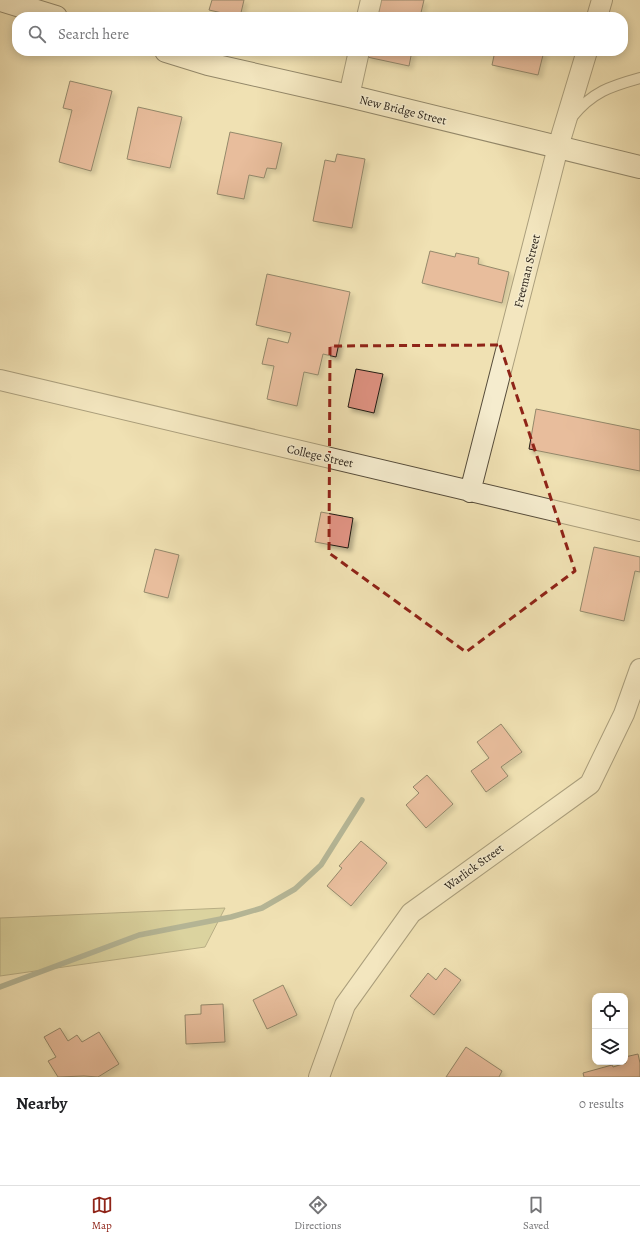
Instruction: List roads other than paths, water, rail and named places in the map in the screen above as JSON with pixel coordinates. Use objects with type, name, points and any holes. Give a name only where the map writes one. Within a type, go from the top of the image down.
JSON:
[{"type":"main road","points":[[1,0],[40,12]]},
{"type":"main road","name":"New Bridge Street","points":[[182,56],[208,64],[349,96],[561,138],[640,167]]},
{"type":"street","points":[[368,12],[371,0]]},
{"type":"street","points":[[598,12],[602,0]]},
{"type":"street","points":[[349,96],[358,56]]},
{"type":"street","name":"Freeman Street","points":[[470,492],[561,138],[586,56]]},
{"type":"street","name":"College Street","points":[[0,380],[640,532]]},
{"type":"street","name":"Warlick Street","points":[[319,1077],[345,1005],[411,913],[590,784],[624,714],[640,669]]},
{"type":"lane","points":[[561,138],[578,110],[598,92],[615,85],[640,78]]},
{"type":"waterway","points":[[0,987],[139,935],[231,917],[262,908],[295,889],[321,865],[362,800]]}]
